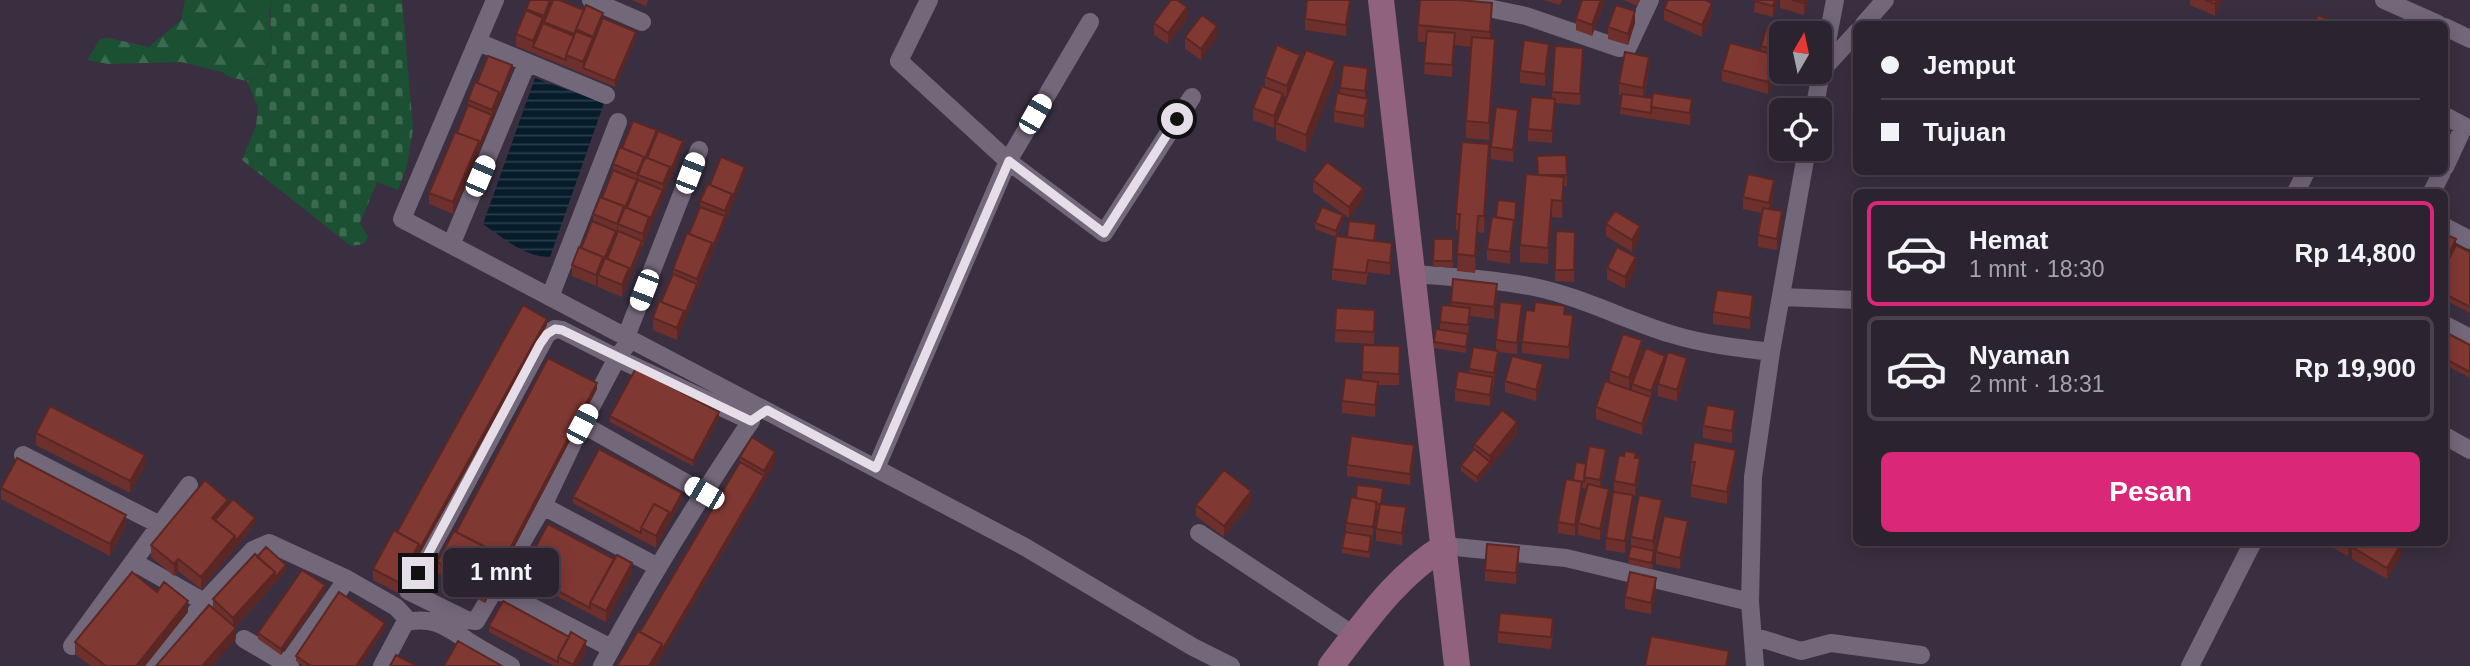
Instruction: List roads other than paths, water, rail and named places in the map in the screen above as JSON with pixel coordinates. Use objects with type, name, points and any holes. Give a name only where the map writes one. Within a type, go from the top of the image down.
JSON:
[{"type":"main road","points":[[1381,0],[1457,666]]},
{"type":"main road","points":[[1331,666],[1382,600],[1409,571],[1445,546]]},
{"type":"street","points":[[495,0],[402,219],[1025,547],[1194,648],[1231,666]]},
{"type":"street","points":[[590,0],[642,22]]},
{"type":"street","points":[[929,0],[899,61],[1009,161],[1104,233],[1192,97]]},
{"type":"street","points":[[1450,0],[1526,16],[1619,48],[1628,47],[1650,0]]},
{"type":"street","points":[[1831,21],[1835,0]]},
{"type":"street","points":[[1867,21],[1885,0]]},
{"type":"street","points":[[2384,0],[2431,21]]},
{"type":"street","points":[[876,468],[1009,161],[1090,22]]},
{"type":"street","points":[[2448,28],[2470,39]]},
{"type":"street","points":[[1832,59],[1853,36]]},
{"type":"street","points":[[478,42],[606,95]]},
{"type":"street","points":[[451,244],[527,62]]},
{"type":"street","points":[[2448,117],[2468,123],[2448,161]]},
{"type":"street","points":[[550,297],[618,122]]},
{"type":"street","points":[[408,591],[472,622],[475,621],[543,506],[582,424],[629,338],[699,150]]},
{"type":"street","points":[[1755,666],[1750,602],[1753,477],[1771,352],[1805,161]]},
{"type":"street","points":[[2448,229],[2470,240]]},
{"type":"street","points":[[1412,274],[1535,287],[1574,298],[1671,334],[1715,345],[1771,352]]},
{"type":"street","points":[[1781,297],[1853,300]]},
{"type":"street","points":[[562,330],[571,308]]},
{"type":"street","points":[[2448,327],[2470,338]]},
{"type":"street","points":[[396,607],[408,591],[540,344],[547,334],[555,329],[751,421]]},
{"type":"street","points":[[601,666],[704,493],[751,421],[767,410]]},
{"type":"street","points":[[582,424],[704,493]]},
{"type":"street","points":[[2448,438],[2470,450]]},
{"type":"street","points":[[23,456],[160,525]]},
{"type":"street","points":[[72,646],[189,485]]},
{"type":"street","points":[[543,506],[658,567]]},
{"type":"street","points":[[1199,533],[1355,636]]},
{"type":"street","points":[[154,666],[204,602],[253,550],[269,543],[347,579],[396,607],[404,614],[407,622]]},
{"type":"street","points":[[1445,546],[1566,558],[1750,602]]},
{"type":"street","points":[[2190,666],[2251,546]]},
{"type":"street","points":[[134,562],[204,602]]},
{"type":"street","points":[[244,639],[289,665],[347,579]]},
{"type":"street","points":[[495,589],[611,648]]},
{"type":"street","points":[[407,622],[419,620],[454,630],[466,640],[512,666]]},
{"type":"street","points":[[382,666],[407,622]]},
{"type":"street","points":[[1753,636],[1801,651],[1819,644],[1831,643],[1921,655]]},
{"type":"water","points":[[535,78],[604,103],[550,257],[523,250],[483,224]]}]
